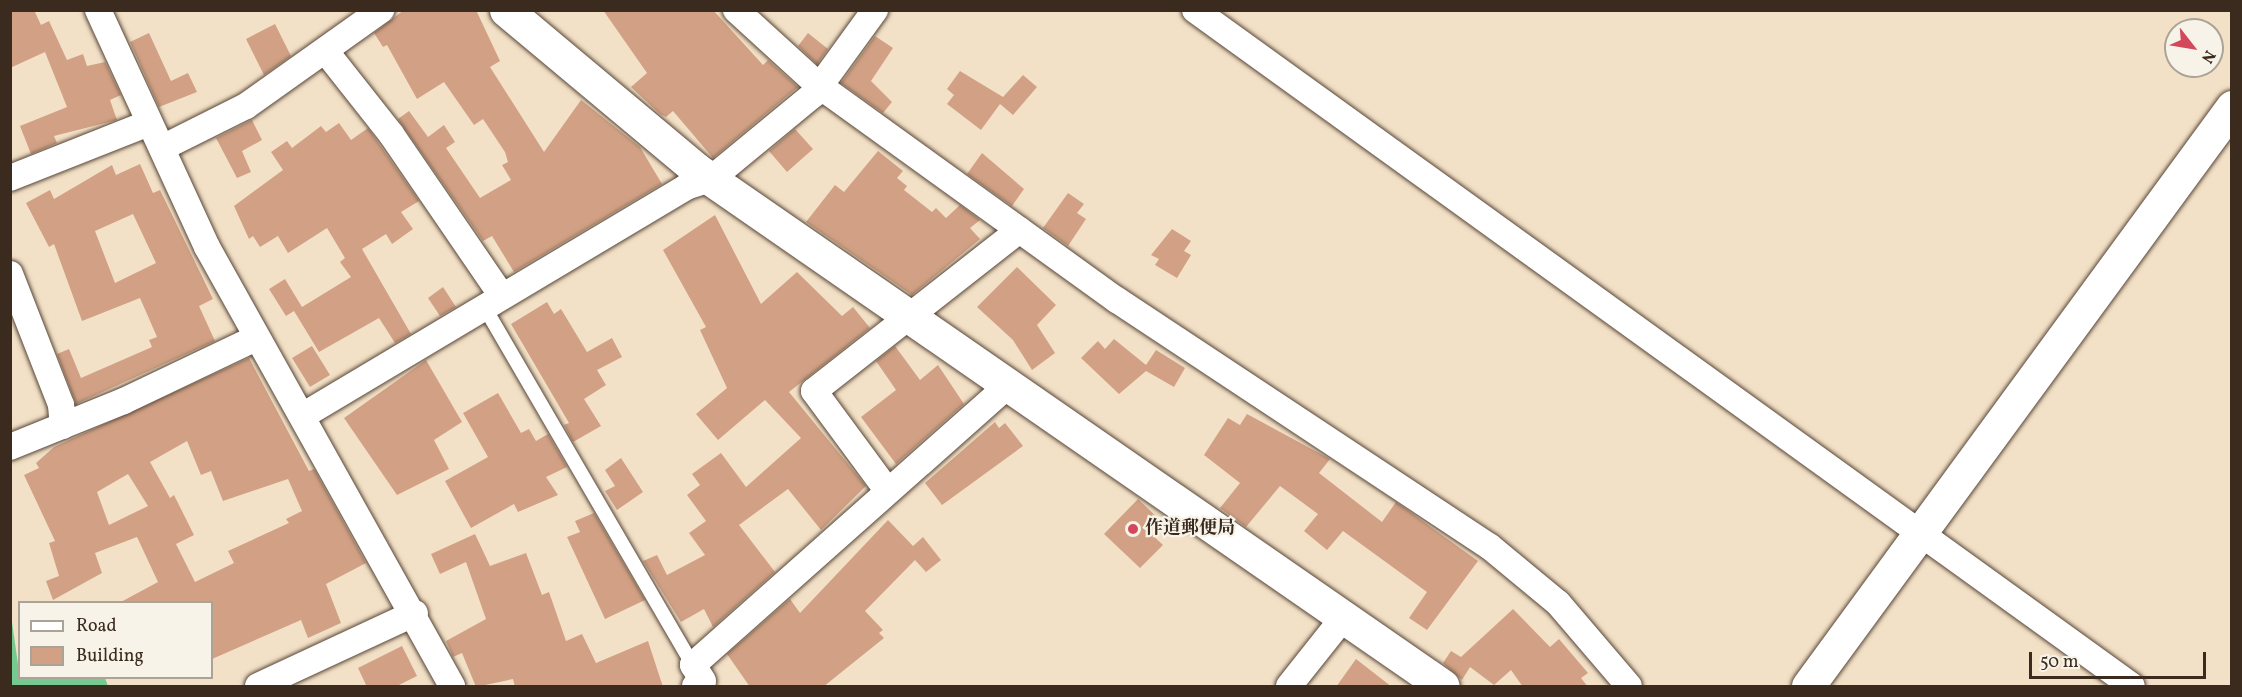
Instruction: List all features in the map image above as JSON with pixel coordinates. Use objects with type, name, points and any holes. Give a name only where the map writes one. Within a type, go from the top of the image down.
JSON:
[{"type":"street","points":[[98,10],[148,123],[164,147],[207,247],[256,338],[304,415],[415,613],[452,687]]},
{"type":"street","points":[[164,147],[246,106],[327,53],[381,10]]},
{"type":"street","points":[[506,10],[711,179],[1443,687]]},
{"type":"street","points":[[736,10],[817,84],[1019,230],[1489,546],[1558,603],[1629,687]]},
{"type":"street","points":[[304,415],[686,187],[711,179],[814,94],[817,84],[875,10]]},
{"type":"street","points":[[1195,10],[2132,687]]},
{"type":"street","points":[[327,53],[391,134],[493,302]]},
{"type":"street","points":[[1808,687],[2232,107]]},
{"type":"street","points":[[10,178],[148,123]]},
{"type":"street","points":[[887,490],[814,391],[1019,230]]},
{"type":"street","points":[[10,274],[61,405],[63,426]]},
{"type":"street","points":[[10,447],[63,426],[256,338]]},
{"type":"street","points":[[699,680],[798,576],[887,490],[1008,385]]},
{"type":"street","points":[[258,687],[415,613]]},
{"type":"street","points":[[1289,687],[1343,618]]},
{"type":"lane","points":[[493,302],[699,680]]},
{"type":"green space","points":[[11,615],[18,679],[105,679],[108,686],[11,686]]},
{"type":"building","points":[[10,10],[34,10],[41,25],[49,21],[67,60],[83,54],[87,66],[105,62],[121,95],[110,100],[117,120],[54,136],[57,143],[31,154],[20,126],[67,107],[45,52],[10,68]]},
{"type":"building","points":[[404,10],[476,10],[500,61],[490,67],[544,152],[581,100],[640,147],[662,184],[514,272],[492,236],[483,241],[398,119],[409,111],[428,137],[444,125],[455,142],[446,148],[480,198],[511,180],[502,165],[508,162],[505,152],[483,119],[474,125],[444,82],[417,99],[387,45],[383,47],[374,33]]},
{"type":"building","points":[[603,10],[713,10],[763,65],[768,60],[798,87],[713,158],[673,111],[666,117],[660,114],[631,87],[647,73]]},
{"type":"building","points":[[275,24],[291,56],[264,75],[246,39]]},
{"type":"building","points":[[149,33],[171,81],[188,73],[197,92],[159,107],[130,42]]},
{"type":"building","points":[[808,33],[828,49],[817,64],[798,46]]},
{"type":"building","points":[[875,36],[893,48],[871,81],[892,102],[883,113],[841,83]]},
{"type":"building","points":[[960,71],[1003,97],[1023,75],[1037,87],[1013,115],[1000,104],[981,130],[947,104],[954,95],[947,89]]},
{"type":"building","points":[[252,120],[262,140],[242,151],[251,172],[237,178],[216,138]]},
{"type":"building","points":[[339,123],[351,140],[368,128],[419,201],[401,212],[413,229],[392,244],[386,234],[362,249],[411,334],[395,343],[379,318],[319,352],[294,311],[286,316],[269,289],[285,279],[302,307],[351,277],[340,262],[345,258],[327,228],[288,253],[278,236],[260,247],[253,236],[249,239],[234,206],[283,170],[271,152],[287,141],[292,148],[321,126],[326,132]]},
{"type":"building","points":[[795,129],[813,149],[787,172],[769,151]]},
{"type":"building","points":[[878,151],[903,171],[897,178],[907,186],[904,190],[932,212],[936,208],[946,218],[960,205],[980,220],[970,228],[980,239],[912,295],[806,222],[835,185],[844,192]]},
{"type":"building","points":[[982,153],[1024,189],[1012,206],[967,174]]},
{"type":"building","points":[[140,164],[153,193],[160,190],[213,299],[199,306],[215,341],[76,404],[57,354],[69,349],[81,378],[152,347],[149,340],[157,337],[140,298],[82,321],[54,244],[49,247],[26,203],[50,190],[54,199],[112,165],[116,175]],"holes":[[[133,214],[156,263],[115,283],[95,231]]]},
{"type":"building","points":[[1068,193],[1084,204],[1077,213],[1086,219],[1068,246],[1043,228]]},
{"type":"building","points":[[715,215],[761,304],[797,272],[842,316],[853,307],[870,328],[789,392],[866,486],[821,530],[788,489],[739,525],[775,572],[713,627],[704,609],[681,622],[643,561],[657,555],[667,575],[705,555],[689,533],[706,521],[687,495],[700,485],[692,474],[721,453],[746,487],[801,438],[765,400],[718,440],[696,414],[727,388],[700,330],[706,327],[663,250]]},
{"type":"building","points":[[1172,229],[1191,241],[1184,251],[1191,255],[1177,278],[1155,265],[1159,259],[1151,255]]},
{"type":"building","points":[[1017,267],[1056,305],[1037,325],[1055,353],[1032,370],[1013,340],[977,307]]},
{"type":"building","points":[[443,287],[456,307],[440,316],[428,298]]},
{"type":"building","points":[[547,302],[554,314],[561,309],[587,352],[612,338],[622,357],[597,370],[606,385],[584,399],[601,426],[573,442],[564,425],[569,423],[511,324]]},
{"type":"building","points":[[1114,339],[1146,365],[1156,350],[1185,368],[1174,387],[1146,371],[1119,394],[1081,358],[1098,341],[1105,349]]},
{"type":"building","points":[[312,346],[330,375],[310,387],[292,358]]},
{"type":"building","points":[[895,346],[920,380],[938,365],[964,404],[896,464],[861,417],[896,390],[876,361]]},
{"type":"building","points":[[249,358],[309,471],[314,469],[366,563],[326,584],[341,623],[308,638],[301,620],[213,659],[213,601],[123,601],[158,582],[137,537],[95,553],[102,573],[53,600],[46,581],[59,576],[49,543],[55,541],[24,475],[39,468],[36,463],[54,447]],"holes":[[[187,441],[201,475],[211,471],[223,501],[288,479],[302,511],[286,519],[289,523],[228,551],[234,563],[195,582],[176,544],[194,535],[174,495],[170,498],[150,462]],[[128,474],[148,506],[109,525],[97,492]]]},
{"type":"building","points":[[426,360],[462,422],[434,440],[449,469],[397,495],[344,418]]},
{"type":"building","points":[[498,393],[521,433],[529,429],[536,441],[548,434],[567,467],[546,477],[558,495],[518,512],[514,504],[471,528],[445,481],[488,457],[463,413]]},
{"type":"building","points":[[1247,414],[1330,459],[1319,473],[1382,522],[1396,502],[1478,561],[1427,630],[1409,618],[1427,592],[1343,531],[1327,550],[1304,531],[1318,514],[1280,486],[1246,527],[1220,508],[1240,483],[1204,455],[1228,418],[1240,425]]},
{"type":"building","points":[[995,422],[999,428],[1005,423],[1023,446],[942,505],[925,483]]},
{"type":"building","points":[[621,458],[643,492],[617,510],[605,491],[615,486],[605,470]]},
{"type":"building","points":[[1138,499],[1160,520],[1149,532],[1163,545],[1140,568],[1104,534]]},
{"type":"building","points":[[594,513],[645,600],[605,619],[567,537],[580,532],[575,521]]},
{"type":"building","points":[[888,520],[913,546],[923,537],[941,560],[926,572],[915,560],[865,611],[883,630],[879,633],[884,638],[823,687],[750,687],[727,654],[790,599],[800,613]]},
{"type":"building","points":[[475,534],[490,566],[526,553],[542,595],[549,592],[566,641],[582,634],[596,663],[648,641],[663,687],[515,687],[513,679],[476,687],[462,653],[453,657],[446,641],[486,619],[466,562],[440,574],[431,554]]},
{"type":"building","points":[[1513,609],[1550,647],[1559,639],[1588,673],[1581,678],[1588,687],[1523,687],[1511,670],[1494,685],[1470,667],[1462,680],[1443,663],[1451,651],[1461,657]]},
{"type":"building","points":[[402,646],[417,676],[395,687],[367,687],[358,668]]},
{"type":"building","points":[[1356,659],[1392,687],[1336,687]]},
{"type":"place","name":"作道郵便局","points":[[1133,529]]}]
